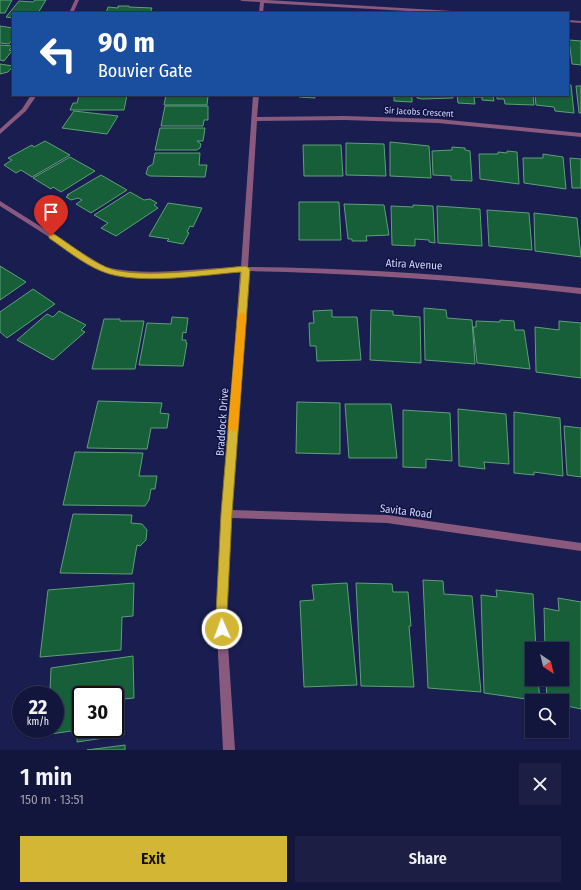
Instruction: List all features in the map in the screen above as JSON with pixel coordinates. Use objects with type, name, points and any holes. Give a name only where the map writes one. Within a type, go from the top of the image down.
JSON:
[{"type":"street","points":[[71,12],[77,0]]},
{"type":"street","points":[[242,0],[450,12]]},
{"type":"street","points":[[261,12],[262,2]]},
{"type":"street","points":[[569,21],[581,22]]},
{"type":"street","points":[[0,132],[24,110],[33,96]]},
{"type":"street","name":"Braddock Drive","points":[[229,750],[221,614],[227,514],[246,269],[256,96]]},
{"type":"street","name":"Sir Jacobs Crescent","points":[[255,119],[344,118],[438,121],[581,135]]},
{"type":"street","name":"Atira Avenue","points":[[0,203],[103,269],[119,274],[138,276],[246,269],[434,275],[581,291]]},
{"type":"street","name":"Savita Road","points":[[227,514],[387,519],[581,547]]},
{"type":"building","points":[[0,0],[12,0],[5,13],[0,13]]},
{"type":"building","points":[[35,0],[46,0],[39,12],[12,12],[12,18],[6,17],[19,1],[33,2]]},
{"type":"building","points":[[118,6],[129,6],[152,8],[150,12],[106,12],[108,7],[118,8]]},
{"type":"building","points":[[0,26],[12,28],[12,40],[9,44],[0,43]]},
{"type":"building","points":[[569,40],[581,41],[581,65],[572,64]]},
{"type":"building","points":[[0,45],[12,46],[9,50],[12,51],[4,61],[0,60]]},
{"type":"building","points":[[0,64],[12,66],[8,72],[0,74]]},
{"type":"building","points":[[569,85],[571,85],[574,113],[555,111],[554,107],[536,105],[535,96],[569,96]]},
{"type":"building","points":[[576,86],[581,86],[581,113],[579,113]]},
{"type":"building","points":[[79,96],[127,96],[124,110],[70,110],[73,103],[77,103]]},
{"type":"building","points":[[166,96],[208,96],[207,105],[164,105]]},
{"type":"building","points":[[315,96],[315,98],[299,97]]},
{"type":"building","points":[[394,96],[412,96],[412,102],[394,101]]},
{"type":"building","points":[[417,96],[453,96],[453,98],[417,98]]},
{"type":"building","points":[[457,96],[493,96],[494,101],[482,100],[482,97],[474,97],[475,104],[458,103]]},
{"type":"building","points":[[497,96],[533,96],[534,105],[505,104],[504,99],[497,99]]},
{"type":"building","points":[[165,106],[208,106],[208,120],[204,120],[203,126],[161,126]]},
{"type":"building","points":[[74,111],[118,116],[107,134],[62,128]]},
{"type":"building","points":[[160,128],[205,128],[203,141],[197,141],[201,144],[200,148],[197,150],[155,150]]},
{"type":"building","points":[[45,141],[70,155],[32,177],[21,170],[16,173],[4,165],[12,160],[8,158],[32,145],[34,147]]},
{"type":"building","points":[[390,142],[429,146],[431,178],[390,176]]},
{"type":"building","points":[[346,143],[384,144],[386,176],[346,175]]},
{"type":"building","points":[[303,145],[341,145],[343,176],[304,176]]},
{"type":"building","points":[[452,147],[465,148],[465,150],[470,151],[472,181],[451,180],[451,176],[433,175],[432,151],[452,150]]},
{"type":"building","points":[[507,151],[517,152],[519,184],[480,179],[479,154],[498,154],[498,152],[507,153]]},
{"type":"building","points":[[155,153],[200,153],[199,165],[207,165],[205,177],[150,176],[146,174],[148,167],[153,164]]},
{"type":"building","points":[[543,154],[563,157],[566,189],[524,183],[523,158],[543,158]]},
{"type":"building","points":[[70,157],[95,171],[61,192],[53,187],[51,189],[33,178]]},
{"type":"building","points":[[570,158],[581,159],[581,188],[572,188]]},
{"type":"building","points":[[101,175],[127,190],[91,213],[76,204],[82,200],[78,198],[71,200],[66,197],[69,195],[67,195]]},
{"type":"building","points":[[130,192],[144,200],[150,199],[157,203],[154,205],[158,208],[116,236],[101,228],[108,223],[94,215]]},
{"type":"building","points":[[299,202],[339,202],[341,240],[299,240]]},
{"type":"building","points":[[168,203],[202,208],[193,227],[190,226],[187,232],[189,233],[183,244],[167,241],[169,239],[149,236]]},
{"type":"building","points":[[344,204],[384,205],[389,235],[366,236],[367,241],[352,241],[352,239],[348,239]]},
{"type":"building","points":[[413,205],[433,206],[435,243],[429,242],[429,240],[415,239],[415,246],[392,245],[391,206],[413,207]]},
{"type":"building","points":[[437,206],[480,209],[482,246],[438,243]]},
{"type":"building","points":[[487,210],[529,213],[532,250],[489,246]]},
{"type":"building","points":[[534,213],[577,218],[581,257],[535,251]]},
{"type":"building","points":[[0,266],[26,282],[0,300]]},
{"type":"building","points":[[33,289],[55,304],[7,338],[0,332],[0,312]]},
{"type":"building","points":[[424,308],[446,310],[447,318],[472,320],[475,364],[425,360]]},
{"type":"building","points":[[332,310],[332,317],[357,317],[361,360],[317,361],[316,346],[310,346],[309,323],[314,323],[313,311]]},
{"type":"building","points":[[371,310],[393,311],[393,315],[420,317],[421,363],[370,360]]},
{"type":"building","points":[[59,311],[86,325],[81,330],[85,332],[53,360],[17,340],[47,314],[53,317]]},
{"type":"building","points":[[172,317],[188,318],[186,333],[183,332],[182,340],[186,340],[187,343],[183,366],[139,365],[147,323],[171,324]]},
{"type":"building","points":[[104,319],[144,321],[135,369],[92,369]]},
{"type":"building","points":[[500,320],[514,321],[515,330],[524,330],[530,369],[477,363],[473,327],[476,327],[476,321],[500,322]]},
{"type":"building","points":[[559,321],[581,323],[581,378],[536,372],[535,327],[559,330]]},
{"type":"building","points":[[98,401],[162,403],[160,413],[169,414],[167,428],[151,428],[147,449],[87,448]]},
{"type":"building","points":[[297,402],[340,403],[340,454],[296,453]]},
{"type":"building","points":[[345,404],[391,404],[397,458],[349,458]]},
{"type":"building","points":[[458,409],[506,414],[509,464],[484,462],[485,469],[459,466]]},
{"type":"building","points":[[403,410],[450,413],[452,461],[426,459],[426,468],[403,467]]},
{"type":"building","points":[[514,412],[560,418],[563,476],[534,472],[534,475],[514,473]]},
{"type":"building","points":[[564,426],[581,428],[581,477],[567,475]]},
{"type":"building","points":[[75,452],[143,453],[139,476],[157,476],[155,489],[151,489],[149,500],[145,506],[63,505]]},
{"type":"building","points":[[73,514],[132,515],[131,523],[142,524],[147,530],[146,540],[140,546],[137,545],[132,574],[60,573]]},
{"type":"building","points":[[423,580],[443,581],[444,594],[472,596],[481,692],[428,688]]},
{"type":"building","points":[[134,583],[133,616],[122,617],[121,650],[40,657],[48,590]]},
{"type":"building","points":[[347,583],[357,685],[304,687],[300,601],[314,600],[312,585]]},
{"type":"building","points":[[356,583],[392,584],[393,592],[408,592],[414,687],[361,686]]},
{"type":"building","points":[[496,590],[533,594],[536,642],[525,642],[525,686],[539,686],[539,694],[525,694],[525,699],[484,693],[481,595],[497,597]]},
{"type":"building","points":[[558,598],[581,602],[581,709],[569,706],[569,694],[547,694],[546,686],[569,686],[569,642],[545,642],[544,608],[559,611]]},
{"type":"building","points":[[133,656],[134,698],[124,699],[124,686],[72,686],[72,731],[64,732],[64,686],[50,686],[51,668]]},
{"type":"building","points":[[77,738],[104,738],[77,742]]},
{"type":"building","points":[[125,745],[125,750],[87,750]]},
{"type":"slow traffic","points":[[233,428],[242,315]]},
{"type":"route","points":[[51,236],[103,269],[119,274],[138,276],[246,269],[227,514],[221,614],[222,629]]}]
